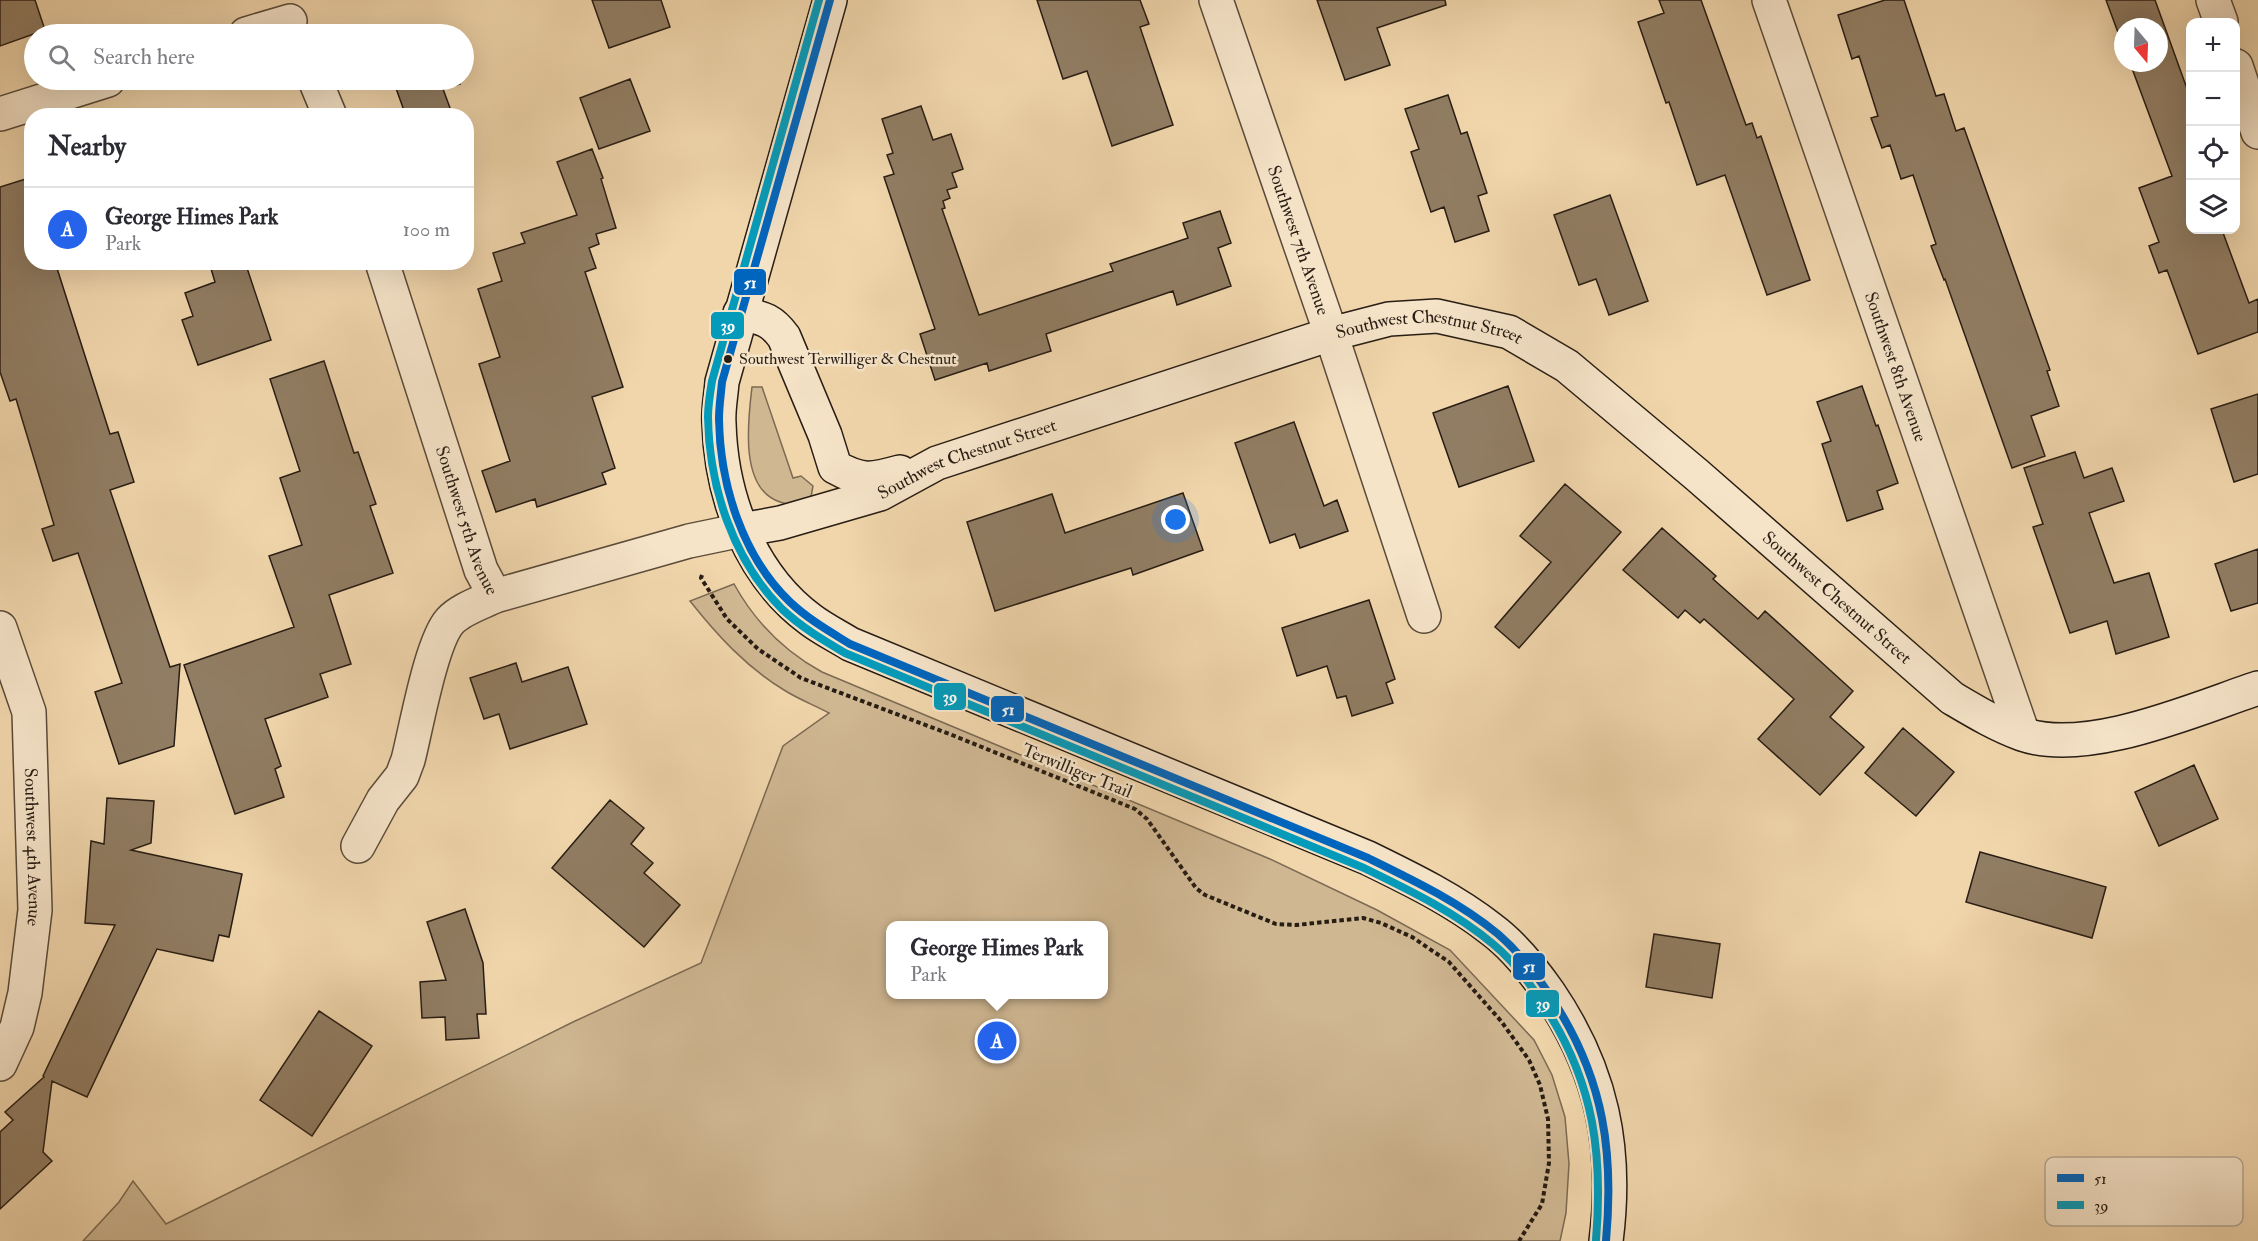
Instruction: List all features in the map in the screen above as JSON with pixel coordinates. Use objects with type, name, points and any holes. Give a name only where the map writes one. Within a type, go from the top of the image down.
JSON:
[{"type":"street","points":[[830,0],[722,382],[718,423],[726,480],[742,530],[759,564],[777,588],[810,620],[850,644],[1368,858],[1427,887],[1491,928],[1506,940],[1545,987],[1577,1039],[1588,1064],[1599,1097],[1610,1154],[1611,1193],[1606,1241]]},
{"type":"street","name":"Southwest 7th Avenue","points":[[1216,0],[1331,334],[1424,616]]},
{"type":"street","name":"Southwest 8th Avenue","points":[[1769,0],[2023,734]]},
{"type":"street","points":[[2213,0],[2220,18]]},
{"type":"street","points":[[273,24],[289,18]]},
{"type":"street","points":[[2237,72],[2258,132]]},
{"type":"street","points":[[0,114],[76,90]]},
{"type":"street","points":[[319,90],[327,108]]},
{"type":"street","name":"Southwest 5th Avenue","points":[[358,846],[383,800],[402,776],[408,760],[434,652],[442,634],[450,621],[495,597],[481,570],[385,270]]},
{"type":"street","points":[[740,313],[765,319],[775,325],[784,337],[825,435],[835,467],[853,477],[877,478],[937,463]]},
{"type":"street","name":"Southwest Chestnut Street","points":[[495,597],[689,541],[780,523],[880,494],[937,463],[1331,334],[1389,319],[1437,316],[1509,332],[1567,366],[1714,490],[1952,698],[1989,720],[2023,734],[2044,739],[2085,739],[2145,726],[2258,688]]},
{"type":"street","name":"Southwest 4th Avenue","points":[[0,628],[29,712],[36,909],[26,993],[17,1027],[0,1064]]},
{"type":"path","name":"Terwilliger Trail","points":[[701,578],[727,619],[758,649],[801,678],[952,735],[1135,809],[1147,819],[1196,888],[1205,895],[1276,924],[1296,926],[1363,918],[1381,923],[1412,937],[1449,962],[1501,1021],[1529,1060],[1540,1085],[1548,1119],[1549,1163],[1542,1204],[1519,1241]]},
{"type":"shaded area","points":[[752,387],[762,387],[793,478],[801,476],[813,486],[811,497],[804,501],[792,504],[780,502],[767,495],[758,483],[752,469],[749,452],[748,434]]},
{"type":"shaded area","points":[[734,584],[751,611],[783,645],[822,672],[1270,859],[1377,910],[1450,950],[1534,1040],[1552,1075],[1565,1117],[1569,1164],[1566,1213],[1560,1241],[83,1241],[119,1202],[133,1181],[166,1224],[573,1022],[701,963],[783,746],[829,713],[770,681],[745,661],[690,601]]},
{"type":"building","points":[[0,0],[35,0],[43,24],[24,24],[24,37],[0,46]]},
{"type":"building","points":[[592,0],[661,0],[670,27],[609,48]]},
{"type":"building","points":[[1037,0],[1140,0],[1149,24],[1140,27],[1173,125],[1112,146],[1087,71],[1063,79]]},
{"type":"building","points":[[1317,0],[1445,0],[1446,5],[1377,28],[1390,65],[1345,80]]},
{"type":"building","points":[[1659,0],[1701,0],[1746,125],[1752,123],[1757,138],[1761,136],[1810,280],[1767,295],[1725,175],[1697,185],[1669,102],[1666,103],[1638,22],[1664,13]]},
{"type":"building","points":[[1885,0],[1904,0],[1936,96],[1944,94],[1956,131],[1964,128],[2050,370],[2047,371],[2059,406],[2031,416],[2045,456],[2012,468],[1945,279],[1931,246],[1936,244],[1913,175],[1901,179],[1890,145],[1882,148],[1871,118],[1878,116],[1859,56],[1852,59],[1838,15]]},
{"type":"building","points":[[2106,0],[2155,0],[2161,18],[2114,18],[2114,22]]},
{"type":"building","points":[[2168,36],[2186,86],[2186,234],[2223,234],[2249,303],[2258,299],[2258,332],[2198,354],[2167,270],[2159,273],[2149,246],[2159,242],[2139,188],[2172,176],[2133,72],[2168,72]]},
{"type":"building","points":[[630,79],[650,131],[599,149],[580,98]]},
{"type":"building","points":[[397,90],[443,90],[450,108],[403,108]]},
{"type":"building","points":[[1448,95],[1461,134],[1467,132],[1487,193],[1478,196],[1489,231],[1455,242],[1444,207],[1431,212],[1411,152],[1419,149],[1405,109]]},
{"type":"building","points":[[921,106],[933,140],[951,134],[963,169],[952,173],[957,187],[947,190],[950,198],[943,201],[945,208],[942,209],[979,315],[1113,271],[1110,264],[1188,238],[1183,223],[1220,211],[1231,243],[1218,248],[1231,286],[1177,305],[1173,291],[1046,334],[1051,351],[989,371],[987,363],[935,380],[920,334],[935,329],[884,177],[894,174],[887,155],[893,153],[882,119]]},
{"type":"building","points":[[592,149],[603,178],[601,179],[616,228],[596,234],[599,244],[589,248],[596,268],[585,272],[623,387],[592,397],[615,468],[602,473],[606,484],[537,507],[535,499],[496,512],[482,471],[510,461],[479,364],[500,357],[478,289],[502,281],[493,253],[525,243],[521,233],[577,215],[557,162]]},
{"type":"building","points":[[24,180],[24,270],[58,270],[110,434],[118,432],[134,482],[110,490],[170,667],[180,664],[174,746],[119,764],[95,692],[122,683],[78,553],[53,561],[42,529],[54,525],[16,399],[10,401],[0,372],[0,187]]},
{"type":"building","points":[[1610,195],[1648,301],[1609,315],[1596,279],[1579,285],[1554,215]]},
{"type":"building","points":[[211,270],[248,270],[271,340],[198,365],[182,320],[193,316],[185,293],[215,282]]},
{"type":"building","points":[[324,361],[354,453],[358,452],[376,504],[370,506],[393,573],[329,595],[351,664],[320,674],[328,697],[265,719],[281,766],[275,769],[284,797],[235,814],[184,665],[294,627],[269,556],[302,545],[280,478],[300,471],[270,379]]},
{"type":"building","points":[[1508,386],[1534,461],[1459,487],[1433,413]]},
{"type":"building","points":[[1862,386],[1898,483],[1877,491],[1883,509],[1847,521],[1822,444],[1831,441],[1817,402]]},
{"type":"building","points":[[2258,394],[2258,474],[2234,482],[2211,409]]},
{"type":"building","points":[[1294,422],[1324,506],[1337,500],[1348,531],[1300,548],[1295,534],[1270,543],[1235,443]]},
{"type":"building","points":[[2075,452],[2084,478],[2112,468],[2124,501],[2089,513],[2114,583],[2149,573],[2169,637],[2116,654],[2107,621],[2070,633],[2033,527],[2043,524],[2024,468]]},
{"type":"building","points":[[1565,484],[1621,532],[1519,648],[1495,627],[1551,562],[1520,536]]},
{"type":"building","points":[[1183,493],[1203,550],[1133,575],[1131,568],[995,611],[967,522],[1052,494],[1065,533]]},
{"type":"building","points":[[1662,528],[1716,576],[1713,579],[1758,619],[1765,611],[1853,691],[1830,717],[1864,747],[1820,795],[1758,739],[1794,699],[1704,619],[1700,623],[1685,610],[1678,618],[1623,570]]},
{"type":"building","points":[[2258,549],[2258,603],[2231,611],[2215,564]]},
{"type":"building","points":[[1369,600],[1395,679],[1386,683],[1393,703],[1352,716],[1346,696],[1337,698],[1327,666],[1297,676],[1282,628]]},
{"type":"building","points":[[516,663],[522,682],[568,667],[587,724],[510,749],[499,714],[484,719],[470,678]]},
{"type":"building","points":[[1903,728],[1954,772],[1916,816],[1865,773]]},
{"type":"building","points":[[2194,765],[2218,819],[2159,846],[2135,792]]},
{"type":"building","points":[[107,798],[154,801],[151,843],[131,850],[242,874],[229,937],[219,935],[213,961],[157,949],[87,1097],[52,1081],[43,1152],[52,1161],[0,1209],[0,1132],[13,1120],[5,1112],[44,1077],[115,925],[85,923],[91,841],[104,844]]},
{"type":"building","points":[[610,800],[644,828],[631,844],[653,863],[644,873],[680,905],[644,947],[552,868]]},
{"type":"building","points":[[1980,852],[2106,887],[2092,938],[1966,902]]},
{"type":"building","points":[[465,909],[483,963],[486,1014],[477,1014],[479,1038],[446,1040],[445,1017],[422,1018],[420,982],[446,980],[427,922]]},
{"type":"building","points":[[1654,934],[1720,944],[1712,998],[1646,987]]},
{"type":"building","points":[[319,1011],[372,1046],[312,1136],[260,1100]]},
{"type":"transit line","name":"39","points":[[819,0],[712,381],[709,399],[709,443],[719,495],[737,545],[750,568],[765,590],[789,616],[845,653],[1364,868],[1415,893],[1478,932],[1517,967],[1548,1012],[1576,1066],[1592,1122],[1596,1150],[1598,1179],[1596,1240]]},
{"type":"transit line","name":"51","points":[[830,0],[722,382],[719,419],[724,469],[737,518],[759,563],[773,584],[790,602],[850,644],[1368,858],[1452,902],[1498,934],[1522,958],[1556,1005],[1572,1033],[1595,1090],[1606,1148],[1608,1178],[1606,1241]]},
{"type":"place","name":"Southwest Terwilliger & Chestnut","points":[[728,359]]},
{"type":"place","name":"George Himes Park","points":[[997,1041]]}]
